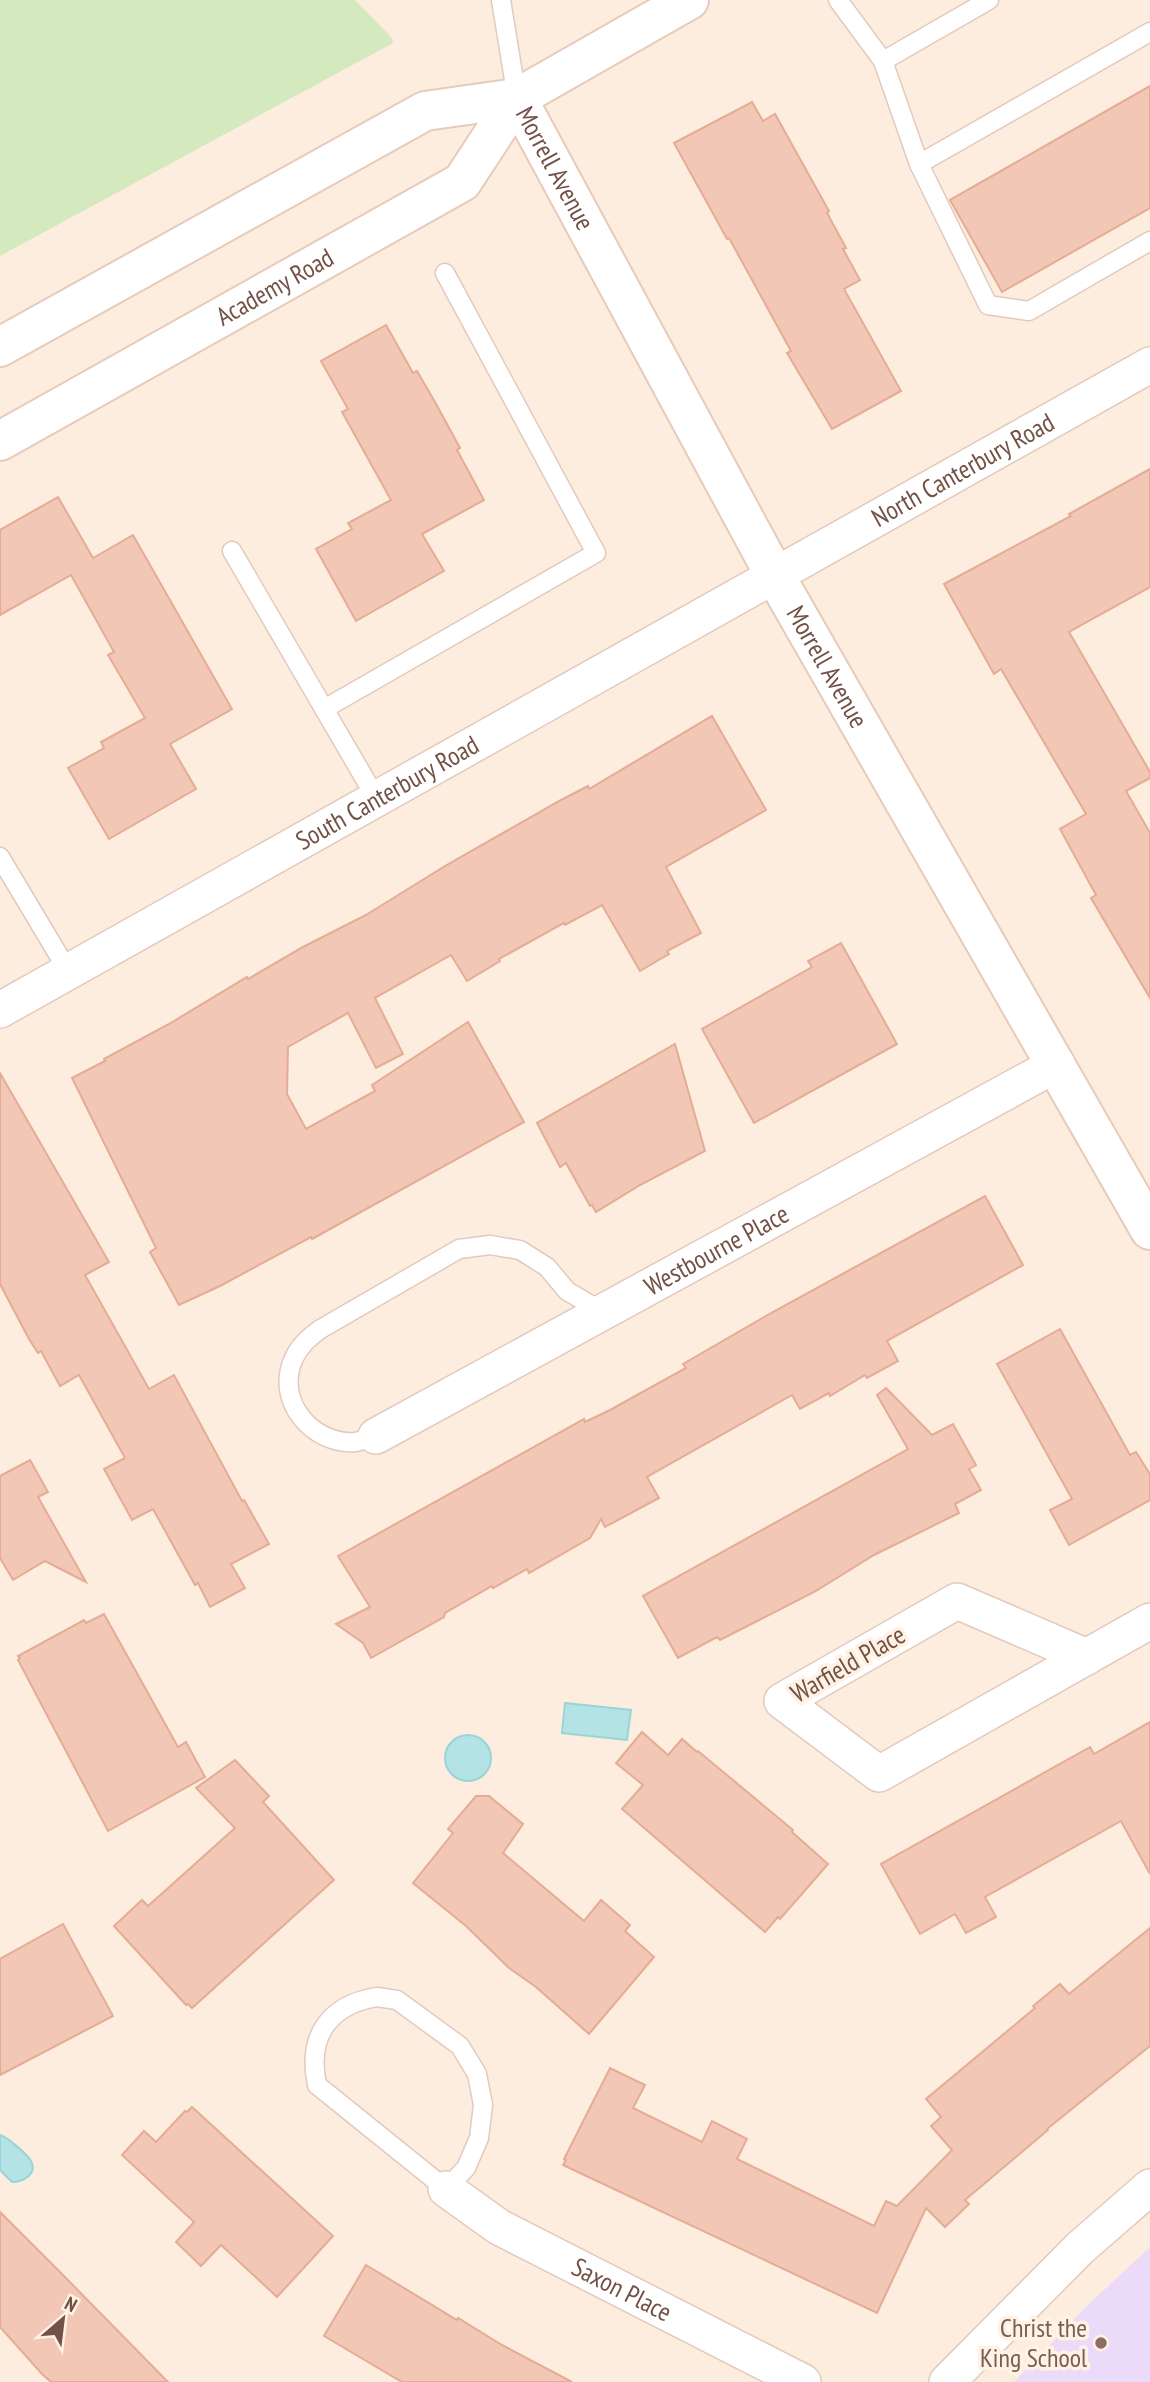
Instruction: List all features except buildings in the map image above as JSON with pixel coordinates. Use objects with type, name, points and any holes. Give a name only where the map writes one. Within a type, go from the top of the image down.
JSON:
[{"type":"main road","name":"Academy Road","points":[[0,347],[425,111],[517,97],[689,0]]},
{"type":"main road","name":"Academy Road","points":[[0,441],[462,183],[517,97]]},
{"type":"main road","name":"Morrell Avenue","points":[[517,97],[774,574],[1150,1230]]},
{"type":"street","name":"North Canterbury Road","points":[[774,574],[1150,365]]},
{"type":"street","name":"South Canterbury Road","points":[[0,1010],[774,574]]},
{"type":"street","name":"Westbourne Place","points":[[376,1436],[1057,1064]]},
{"type":"street","name":"Warfield Place","points":[[1087,1657],[957,1601],[782,1701],[879,1774],[1087,1657],[1150,1620]]},
{"type":"street","points":[[947,2382],[1080,2248],[1150,2187]]},
{"type":"street","name":"Saxon Place","points":[[446,2189],[499,2227],[803,2382]]},
{"type":"lane","points":[[502,0],[517,97]]},
{"type":"lane","points":[[838,0],[883,61],[919,164],[988,305],[1029,311],[1150,241]]},
{"type":"lane","points":[[883,61],[989,0]]},
{"type":"lane","points":[[919,164],[1150,32]]},
{"type":"lane","points":[[324,709],[596,553],[445,273]]},
{"type":"lane","points":[[232,551],[376,798]]},
{"type":"lane","points":[[0,857],[68,971]]},
{"type":"lane","points":[[376,1436],[357,1442],[336,1441],[317,1433],[301,1419],[291,1401],[288,1381],[293,1360],[303,1342],[319,1329],[459,1249],[489,1245],[520,1250],[547,1267],[567,1291],[603,1312]]},
{"type":"lane","points":[[377,1997],[397,2000],[460,2046],[477,2074],[483,2105],[479,2138],[466,2168],[446,2189],[317,2085],[313,2065],[320,2035],[339,2011],[357,2001],[377,1997]]},
{"type":"shaded area","name":"Christ the King School","points":[[1150,2247],[1150,2382],[1014,2382],[1089,2304]]},
{"type":"green space","points":[[0,0],[355,0],[392,38],[393,43],[0,256]]},
{"type":"water","points":[[565,1703],[631,1710],[627,1740],[562,1733]]},
{"type":"water","points":[[468,1735],[484,1742],[491,1758],[484,1774],[468,1781],[452,1774],[445,1758],[452,1742]]},
{"type":"water","points":[[0,2135],[17,2146],[31,2161],[31,2174],[20,2181],[12,2182],[0,2170]]},
{"type":"place","name":"Christ the King School","points":[[1101,2343]]}]
